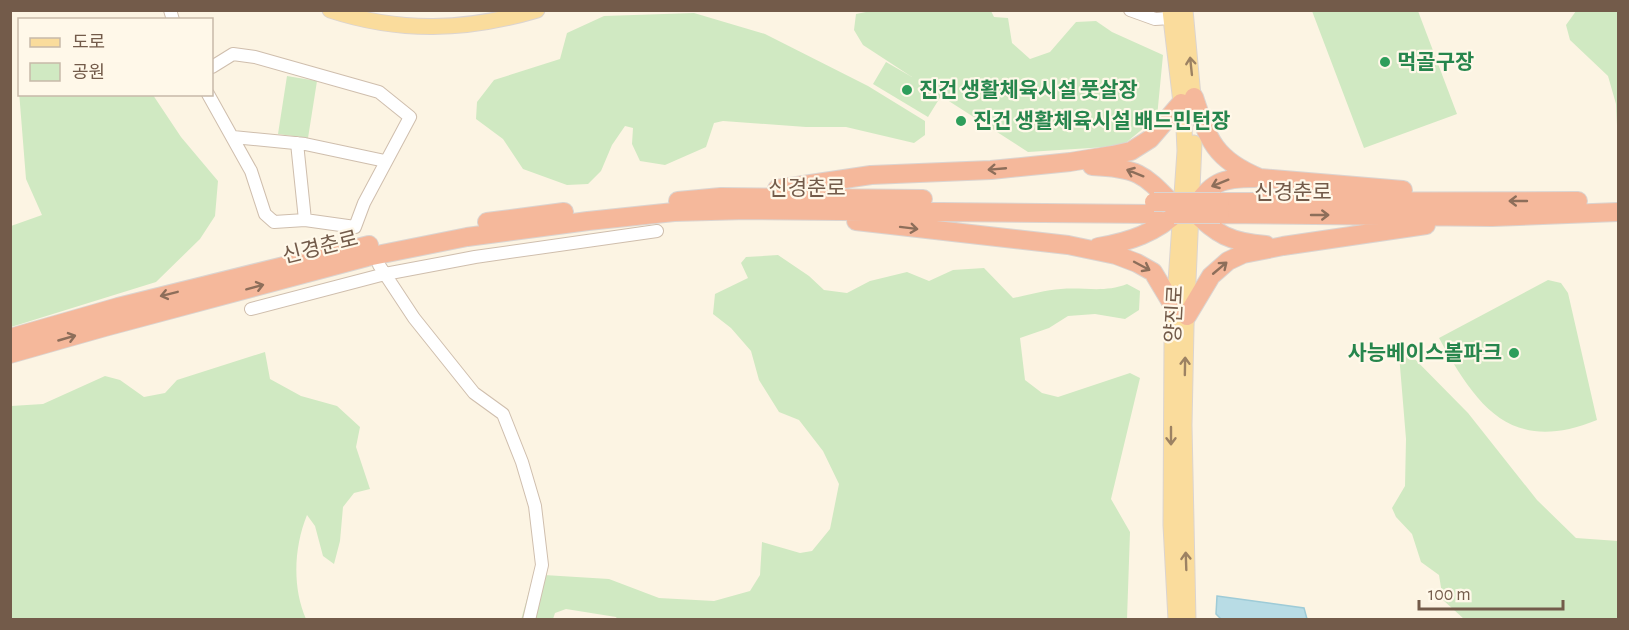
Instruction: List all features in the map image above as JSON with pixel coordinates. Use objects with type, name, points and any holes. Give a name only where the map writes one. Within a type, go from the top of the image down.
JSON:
[{"type":"highway","points":[[722,197],[871,175],[991,170],[1070,162],[1131,151],[1150,139],[1188,100],[1222,157],[1242,171],[1260,178]]},
{"type":"highway","points":[[1041,165],[1110,166],[1130,170],[1145,177],[1186,210],[1228,239],[1283,246]]},
{"type":"highway","points":[[1088,248],[1121,244],[1141,237],[1186,210],[1217,182],[1236,178],[1430,192],[1492,209]]},
{"type":"highway","name":"신경춘로","points":[[10,338],[140,301],[304,260],[426,232],[534,215],[722,197],[1154,208]]},
{"type":"highway","name":"신경춘로","points":[[1492,209],[1618,201]]},
{"type":"highway","name":"신경춘로","points":[[10,354],[116,323],[356,260],[467,237],[674,212],[1220,208],[1618,212]]},
{"type":"highway","points":[[747,210],[1088,248],[1137,263],[1153,272],[1180,311],[1211,276],[1228,261],[1243,254],[1492,209]]},
{"type":"main road","points":[[330,10],[390,25],[424,28],[472,25],[537,10]]},
{"type":"main road","name":"양진로","points":[[1175,13],[1188,100],[1194,166],[1186,210],[1171,525],[1176,620]]},
{"type":"main road","name":"양진로","points":[[1180,311],[1188,620]]},
{"type":"street","points":[[1130,10],[1155,19],[1175,13]]},
{"type":"street","points":[[209,96],[251,171],[265,214],[274,222],[305,220],[358,232],[364,203],[410,117],[379,92],[255,57],[233,54],[213,66]]},
{"type":"street","points":[[233,137],[297,143],[385,161]]},
{"type":"street","points":[[297,143],[305,220]]},
{"type":"street","points":[[251,309],[382,269],[657,231]]},
{"type":"street","points":[[382,269],[414,318],[474,393],[503,414],[522,462],[535,506],[542,565],[529,620]]},
{"type":"green space","points":[[871,11],[991,11],[994,17],[1008,18],[1012,43],[1030,59],[1050,52],[1076,22],[1096,21],[1112,32],[1163,55],[1157,117],[1122,146],[1028,152],[941,96],[928,117],[873,84],[886,62],[912,77],[863,45],[854,30],[856,14]]},
{"type":"green space","name":"먹골구장","points":[[1312,11],[1418,11],[1457,114],[1364,148]]},
{"type":"green space","points":[[1576,11],[1618,11],[1618,147],[1616,104],[1608,76],[1570,40],[1566,25]]},
{"type":"green space","points":[[694,13],[765,34],[868,86],[925,121],[925,135],[914,143],[846,127],[806,127],[723,121],[714,123],[706,147],[665,165],[640,161],[632,144],[633,128],[625,126],[612,145],[601,171],[588,184],[567,185],[523,169],[503,139],[476,119],[477,102],[494,80],[560,59],[567,33],[604,16]]},
{"type":"green space","points":[[287,76],[317,81],[308,138],[278,134]]},
{"type":"green space","points":[[19,96],[154,96],[181,137],[218,181],[215,216],[200,239],[156,282],[11,327],[11,226],[42,215],[26,179]]},
{"type":"green space","points":[[778,255],[809,276],[824,290],[847,293],[870,281],[907,272],[929,281],[953,270],[984,268],[1013,298],[1043,291],[1102,289],[1127,284],[1140,291],[1139,310],[1125,319],[1095,314],[1068,316],[1049,328],[1020,338],[1025,380],[1042,393],[1058,397],[1130,373],[1140,378],[1111,499],[1130,532],[1127,619],[618,620],[616,617],[566,609],[555,613],[553,619],[521,620],[531,584],[544,575],[609,579],[659,598],[714,601],[750,591],[760,575],[762,542],[800,553],[812,551],[830,529],[839,484],[823,451],[799,420],[779,412],[759,380],[751,351],[731,328],[713,314],[715,294],[748,278],[741,263],[746,257]]},
{"type":"green space","name":"사능베이스볼파크","points":[[1548,280],[1561,283],[1568,293],[1597,420],[1567,429],[1541,432],[1519,428],[1500,418],[1483,403],[1453,363],[1439,338]]},
{"type":"green space","points":[[1398,342],[1468,413],[1537,500],[1576,538],[1618,541],[1618,619],[1464,619],[1443,600],[1439,575],[1421,562],[1412,534],[1396,517],[1392,508],[1405,486],[1406,439]]},
{"type":"green space","points":[[265,352],[270,379],[301,396],[337,406],[360,427],[356,447],[370,489],[354,493],[343,507],[340,541],[334,564],[323,556],[315,526],[307,515],[299,540],[296,567],[298,594],[306,619],[11,619],[11,406],[43,404],[105,376],[120,380],[144,397],[165,393],[177,380]]},
{"type":"water","points":[[1217,596],[1304,608],[1307,619],[1221,619],[1216,614]]},
{"type":"place","name":"먹골구장","points":[[1385,62]]},
{"type":"place","name":"진건 생활체육시설 풋살장","points":[[907,90]]},
{"type":"place","name":"진건 생활체육시설 배드민턴장","points":[[961,121]]},
{"type":"place","name":"사능베이스볼파크","points":[[1514,353]]}]
